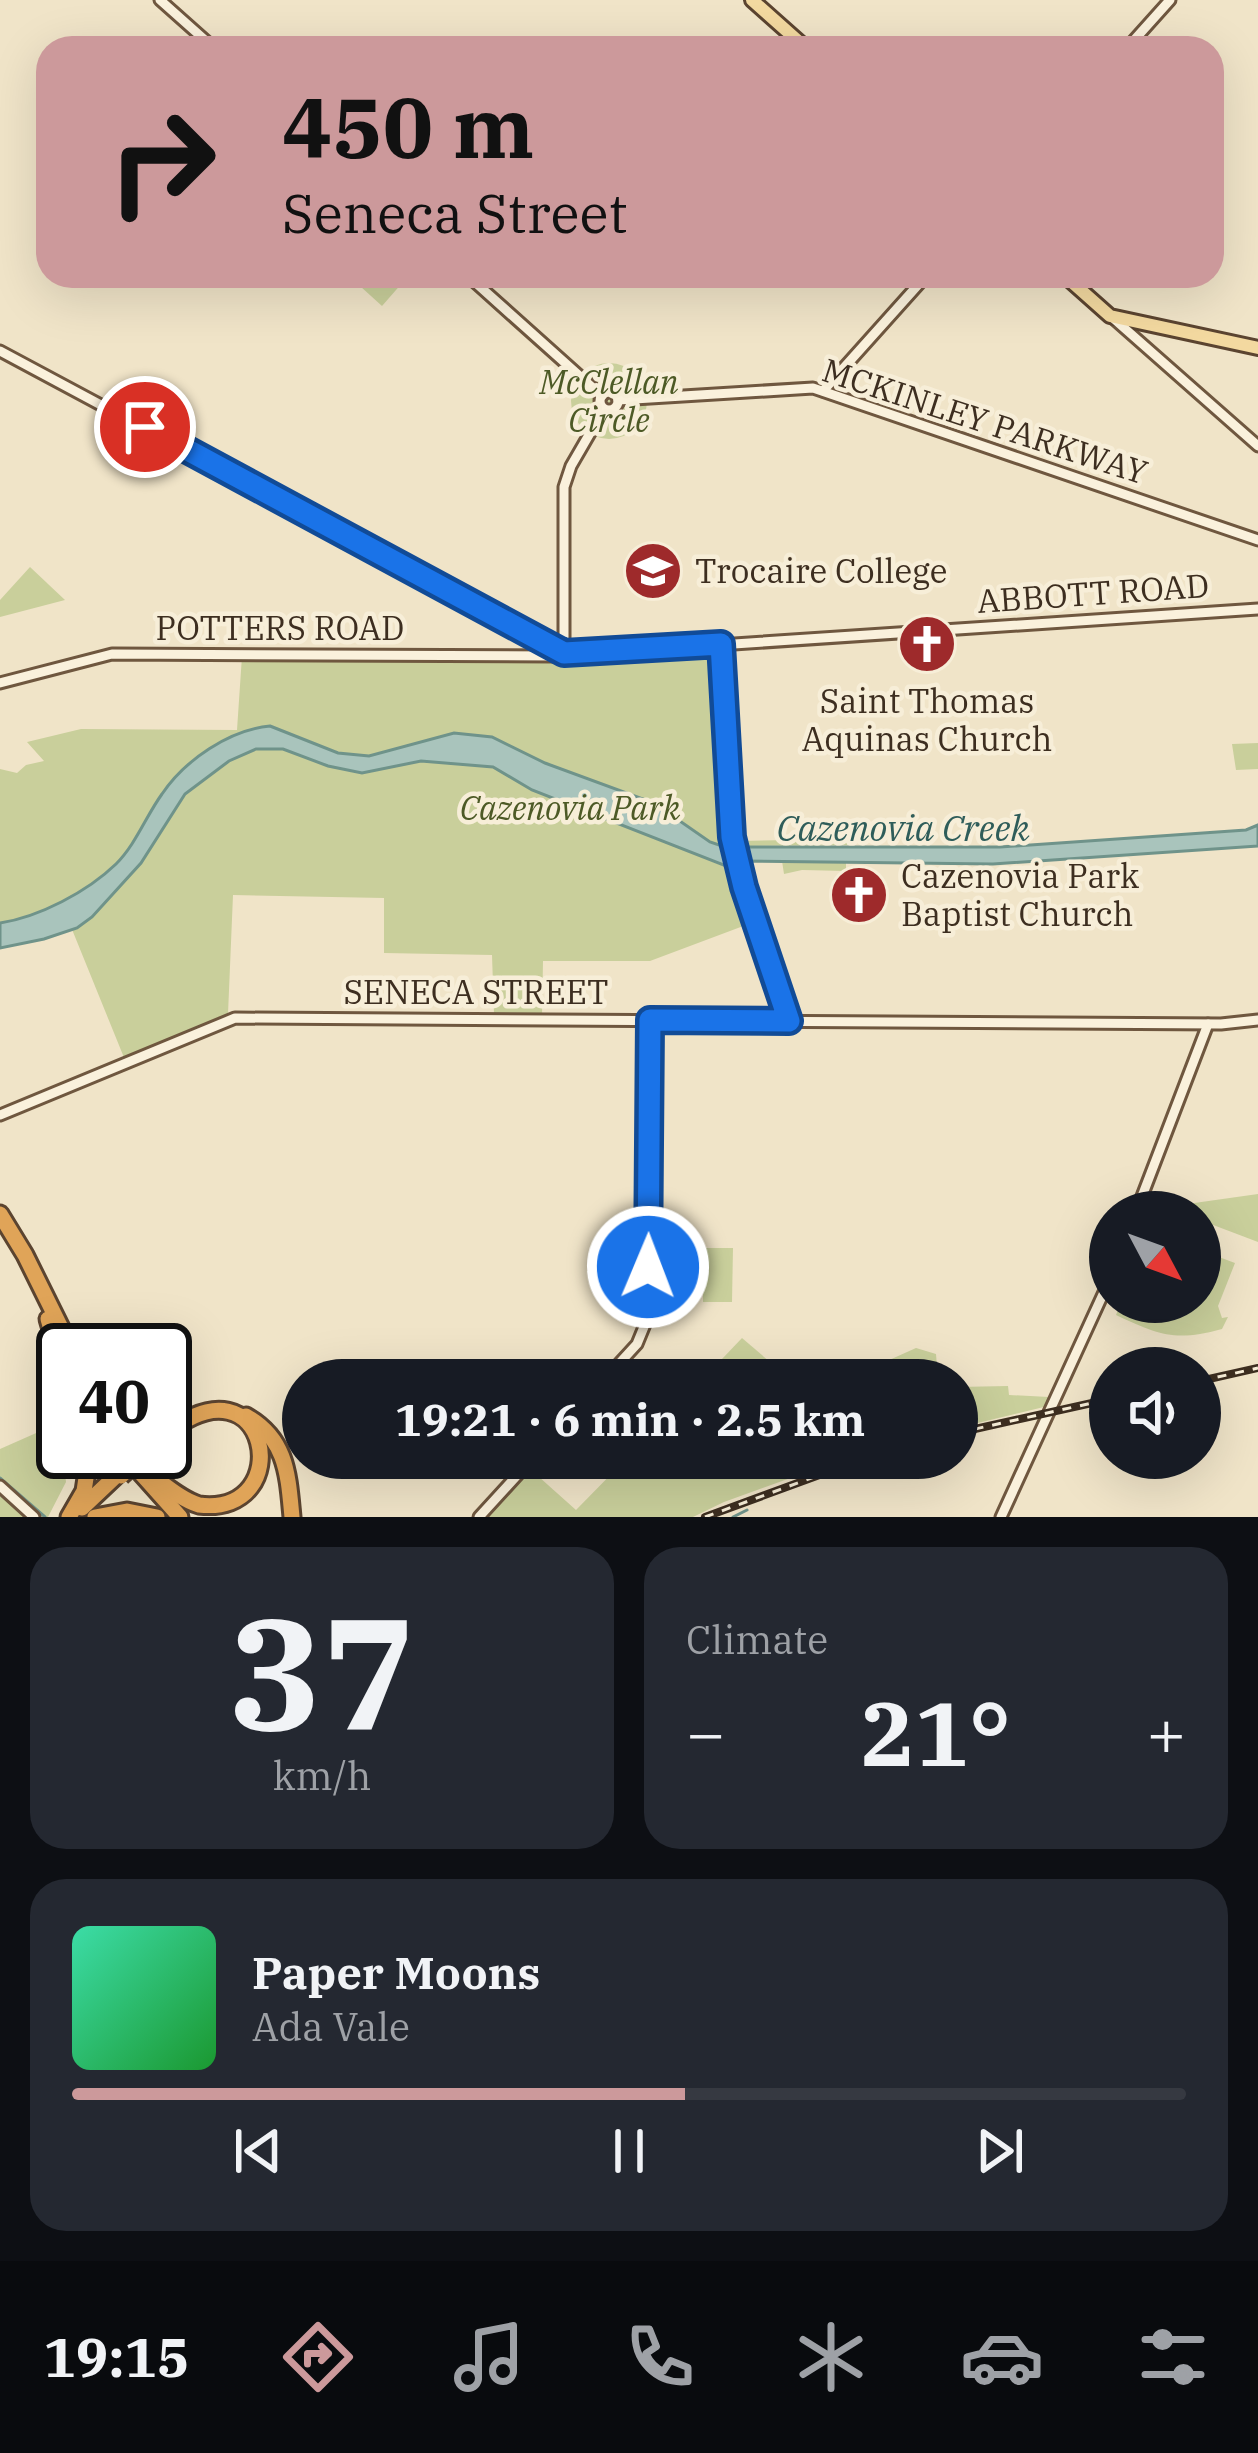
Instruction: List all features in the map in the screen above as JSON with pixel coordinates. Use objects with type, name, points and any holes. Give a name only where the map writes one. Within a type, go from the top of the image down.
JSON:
[{"type":"highway","points":[[0,1214],[25,1255],[55,1323]]},
{"type":"highway","points":[[0,1230],[51,1323]]},
{"type":"highway","points":[[47,1316],[49,1323]]},
{"type":"highway","points":[[192,1412],[217,1409],[241,1414],[260,1425],[282,1451],[292,1517]]},
{"type":"highway","points":[[157,1479],[191,1502],[210,1508],[238,1502],[259,1478],[261,1448],[248,1427],[212,1414],[192,1418]]},
{"type":"highway","points":[[74,1517],[87,1479]]},
{"type":"highway","points":[[74,1517],[116,1479]]},
{"type":"highway","points":[[146,1479],[180,1517]]},
{"type":"highway","points":[[155,1479],[193,1517]]},
{"type":"highway","points":[[94,1517],[127,1511],[157,1517]]},
{"type":"main road","points":[[752,0],[792,36]]},
{"type":"main road","points":[[1078,288],[1110,316],[1258,348]]},
{"type":"street","points":[[160,0],[200,36]]},
{"type":"street","points":[[1138,36],[1170,0]]},
{"type":"street","points":[[481,288],[602,396]]},
{"type":"street","points":[[823,392],[915,288]]},
{"type":"street","points":[[1110,316],[1258,446]]},
{"type":"street","points":[[0,351],[564,653],[564,487],[604,409]]},
{"type":"street","name":"MCKINLEY PARKWAY","points":[[618,400],[809,387],[1258,540]]},
{"type":"street","points":[[610,392],[618,400],[614,409],[604,409],[602,396],[610,392]]},
{"type":"street","name":"ABBOTT ROAD","points":[[564,653],[1258,609]]},
{"type":"street","points":[[721,644],[727,795],[734,845],[789,1021]]},
{"type":"street","name":"POTTERS ROAD","points":[[0,683],[112,654],[564,653]]},
{"type":"street","name":"SENECA STREET","points":[[0,1115],[235,1018],[1208,1024],[1258,1020]]},
{"type":"street","points":[[623,1359],[637,1344],[646,1322],[650,1020]]},
{"type":"street","points":[[1144,1191],[1208,1024]]},
{"type":"street","points":[[1016,1517],[1004,1512],[1090,1323]]},
{"type":"street","points":[[478,1517],[513,1479]]},
{"type":"street","points":[[0,1486],[34,1517]]},
{"type":"green space","points":[[362,288],[398,288],[382,306]]},
{"type":"green space","name":"McClellan Circle","points":[[609,363],[636,374],[647,401],[636,428],[609,439],[582,428],[571,401],[582,374]]},
{"type":"green space","points":[[30,567],[65,600],[0,617],[0,600]]},
{"type":"green space","name":"Cazenovia Park","points":[[717,647],[728,820],[754,922],[650,961],[543,961],[542,1016],[494,1014],[492,955],[384,953],[384,898],[233,895],[228,1014],[125,1060],[69,922],[0,928],[0,769],[17,773],[26,765],[44,761],[27,742],[81,729],[237,730],[242,656]]},
{"type":"green space","points":[[1258,743],[1258,769],[1236,770],[1232,744]]},
{"type":"green space","points":[[848,839],[847,845],[740,846],[739,841]]},
{"type":"green space","points":[[782,861],[846,863],[846,871],[784,874]]},
{"type":"green space","points":[[1258,1194],[1258,1242],[1221,1228],[1221,1199]]},
{"type":"green space","points":[[703,1248],[733,1248],[732,1302],[703,1302]]},
{"type":"green space","points":[[1221,1258],[1235,1263],[1221,1298]]},
{"type":"green space","points":[[1221,1315],[1228,1317],[1222,1329],[1192,1335],[1135,1323],[1221,1323]]},
{"type":"green space","points":[[742,1338],[766,1359],[722,1359]]},
{"type":"green space","points":[[916,1348],[936,1354],[936,1359],[891,1359]]},
{"type":"green space","points":[[1008,1386],[1009,1395],[1049,1397],[1048,1406],[978,1423],[978,1387]]},
{"type":"green space","points":[[36,1433],[36,1479],[66,1479],[48,1517],[0,1517],[0,1449]]},
{"type":"green space","points":[[519,1479],[541,1479],[576,1510],[606,1479],[788,1479],[693,1517],[484,1517]]},
{"type":"water","points":[[270,726],[338,753],[369,756],[454,733],[492,737],[545,763],[654,803],[710,842],[725,847],[1000,847],[1246,830],[1258,825],[1258,846],[993,864],[744,861],[726,866],[532,790],[493,767],[421,761],[362,773],[283,749],[256,749],[229,761],[185,794],[141,863],[92,917],[77,928],[0,948],[0,923],[62,902],[116,864],[162,794],[195,759],[224,740]]},
{"type":"waterway","points":[[0,1478],[45,1517]]},
{"type":"waterway","points":[[733,1517],[747,1510]]},
{"type":"railway","points":[[1221,1376],[1258,1368]]},
{"type":"railway","points":[[978,1428],[1089,1404]]},
{"type":"railway","points":[[705,1517],[809,1479]]},
{"type":"place","name":"Trocaire College","points":[[653,571]]},
{"type":"place","name":"Saint Thomas Aquinas Church","points":[[927,644]]},
{"type":"place","name":"Cazenovia Park Baptist Church","points":[[859,895]]},
{"type":"route","points":[[145,427],[564,653],[721,644],[732,837],[789,1021],[650,1020],[648,1267]]},
{"type":"water label","name":"Cazenovia Creek","points":[[903,828]]}]
